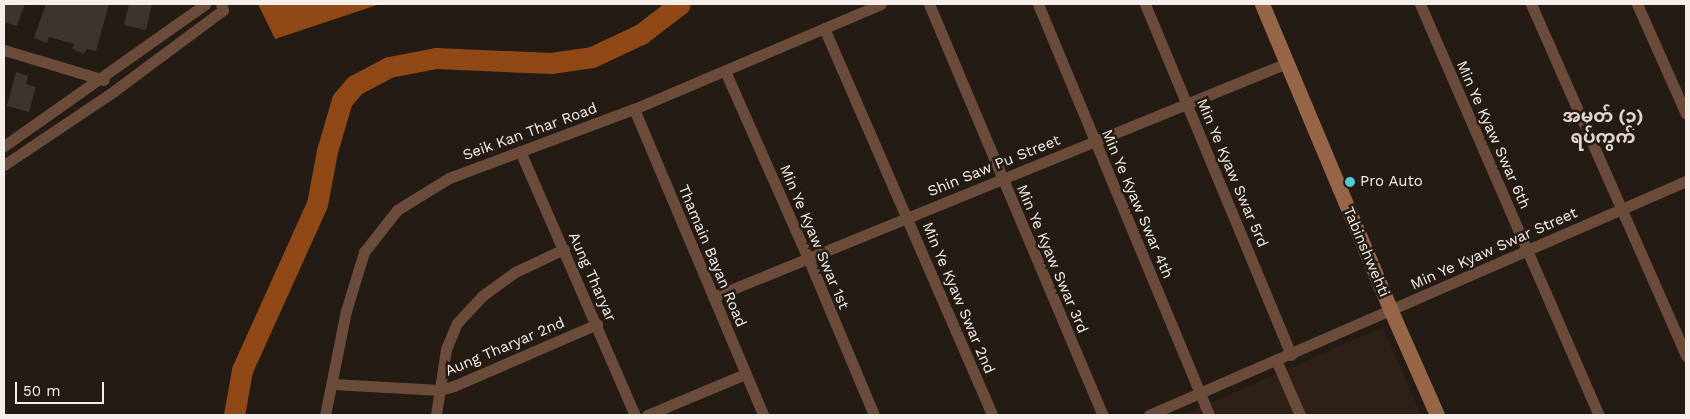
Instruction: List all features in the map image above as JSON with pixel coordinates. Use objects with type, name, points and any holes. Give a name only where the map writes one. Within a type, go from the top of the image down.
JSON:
[{"type":"main road","name":"Tabinshwehti","points":[[1262,4],[1390,311],[1437,415]]},
{"type":"street","points":[[4,146],[205,4]]},
{"type":"street","points":[[4,165],[114,91],[223,10],[221,4]]},
{"type":"street","name":"Seik Kan Thar Road","points":[[325,415],[333,384],[346,311],[364,252],[397,210],[449,178],[634,109],[881,4]]},
{"type":"street","name":"Min Ye Kyaw Swar 3rd","points":[[929,4],[1001,178],[1103,415]]},
{"type":"street","name":"Min Ye Kyaw Swar 4th","points":[[1038,4],[1209,415]]},
{"type":"street","name":"Min Ye Kyaw Swar 5rd","points":[[1145,4],[1291,355]]},
{"type":"street","name":"Min Ye Kyaw Swar 6th","points":[[1420,4],[1599,415]]},
{"type":"street","points":[[1531,4],[1686,356]]},
{"type":"street","points":[[1637,4],[1686,114]]},
{"type":"street","name":"Min Ye Kyaw Swar 2nd","points":[[824,28],[992,415]]},
{"type":"street","points":[[4,50],[102,78],[114,91]]},
{"type":"street","name":"Shin Saw Pu Street","points":[[713,297],[1286,63]]},
{"type":"street","name":"Min Ye Kyaw Swar 1st","points":[[725,71],[808,258],[874,415]]},
{"type":"street","name":"Thamain Bayan Road","points":[[634,109],[763,415]]},
{"type":"street","name":"Aung Tharyar","points":[[520,152],[597,324],[635,415]]},
{"type":"street","name":"Min Ye Kyaw Swar Street","points":[[1149,415],[1291,355],[1686,181]]},
{"type":"street","points":[[436,415],[446,349],[457,323],[482,296],[515,272],[564,250]]},
{"type":"street","name":"Aung Tharyar 2nd","points":[[333,384],[440,390],[454,386],[597,324]]},
{"type":"street","points":[[1276,360],[1300,415]]},
{"type":"street","points":[[647,415],[745,374]]},
{"type":"shaded area","points":[[258,4],[380,4],[275,39]]},
{"type":"shaded area","points":[[1383,327],[1421,415],[1183,415]]},
{"type":"building","points":[[4,4],[25,4],[17,26],[4,22]]},
{"type":"building","points":[[46,4],[109,4],[96,51],[87,49],[84,54],[72,49],[74,44],[49,37],[47,43],[34,38]]},
{"type":"building","points":[[129,4],[152,5],[146,30],[124,25]]},
{"type":"building","points":[[16,72],[28,76],[26,84],[36,87],[29,112],[7,106]]},
{"type":"waterway","points":[[234,415],[242,370],[317,204],[327,151],[342,100],[355,85],[389,67],[436,58],[551,63],[592,57],[641,34],[680,4]]},
{"type":"place","name":"Pro Auto","points":[[1350,182]]},
{"type":"district","name":"အမှတ် (၃) ရပ်ကွက်","points":[[1603,127]]}]
